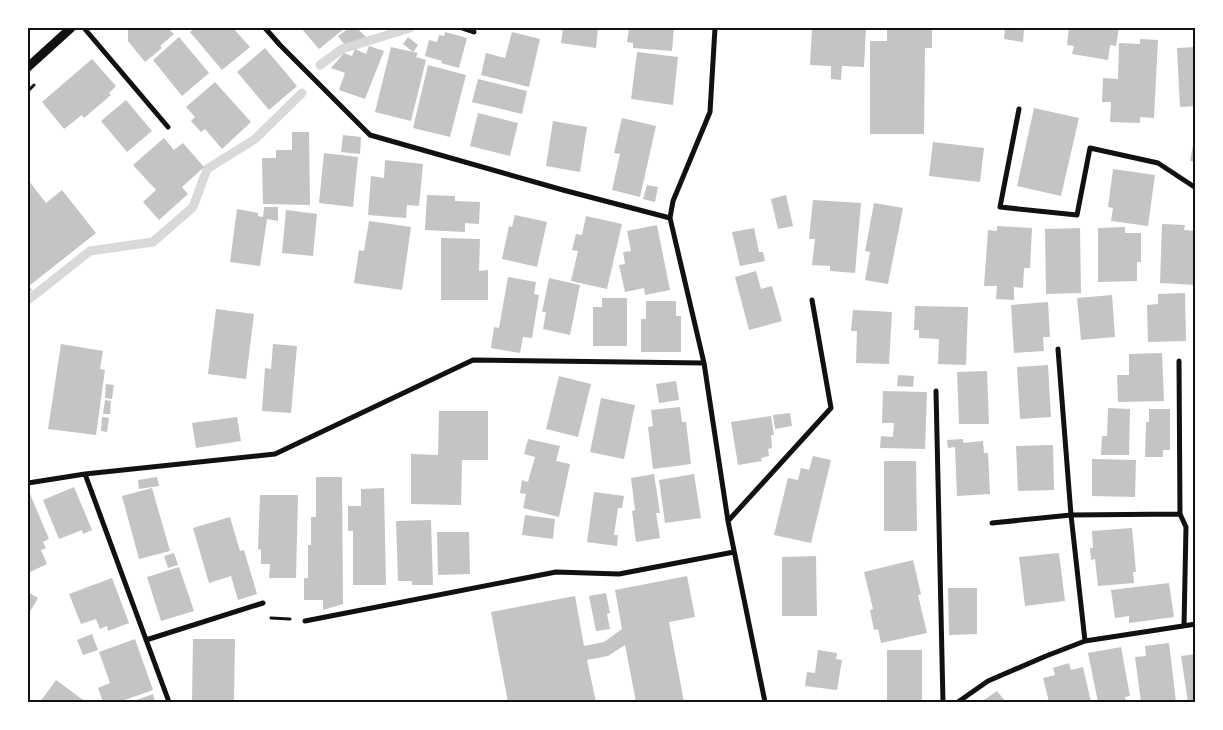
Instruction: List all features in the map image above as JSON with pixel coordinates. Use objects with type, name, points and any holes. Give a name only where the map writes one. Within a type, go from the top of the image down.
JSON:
[{"type":"street","points":[[28,67],[71,28]]},
{"type":"street","points":[[84,28],[168,127]]},
{"type":"street","points":[[265,28],[370,135],[563,190],[670,218]]},
{"type":"street","points":[[462,28],[474,32]]},
{"type":"street","points":[[715,28],[710,112],[673,201],[670,218],[704,363],[728,520],[765,702]]},
{"type":"street","points":[[1019,109],[1000,207],[1077,215],[1090,148],[1158,163],[1196,188]]},
{"type":"street","points":[[728,520],[831,408],[812,300]]},
{"type":"street","points":[[1058,349],[1071,514],[1085,641]]},
{"type":"street","points":[[28,483],[86,474],[275,454],[473,360],[704,363]]},
{"type":"street","points":[[1178,361],[1180,514],[1186,527],[1184,626]]},
{"type":"street","points":[[936,391],[942,702]]},
{"type":"street","points":[[86,474],[169,702]]},
{"type":"street","points":[[992,523],[1071,514],[1180,514]]},
{"type":"street","points":[[305,621],[556,572],[619,574],[734,552]]},
{"type":"street","points":[[146,640],[263,603]]},
{"type":"street","points":[[958,702],[988,681],[1085,641],[1196,624]]},
{"type":"path","points":[[267,617],[305,621]]},
{"type":"building","points":[[128,28],[168,28],[174,34],[160,46],[162,48],[145,62],[128,41]]},
{"type":"building","points":[[195,28],[233,28],[250,47],[222,70],[190,32]]},
{"type":"building","points":[[301,28],[345,28],[319,49]]},
{"type":"building","points":[[349,28],[357,28],[366,37],[344,44],[338,36]]},
{"type":"building","points":[[563,28],[598,28],[596,48],[561,43]]},
{"type":"building","points":[[629,28],[674,28],[672,51],[633,48],[633,43],[627,42]]},
{"type":"building","points":[[812,28],[866,28],[864,67],[842,66],[841,80],[831,79],[831,66],[810,65]]},
{"type":"building","points":[[887,28],[932,28],[932,48],[925,48],[924,134],[870,134],[870,41],[887,41]]},
{"type":"building","points":[[1005,28],[1024,28],[1023,42],[1004,39]]},
{"type":"building","points":[[1069,28],[1119,28],[1116,46],[1110,45],[1108,60],[1072,54],[1074,46],[1067,45]]},
{"type":"building","points":[[445,32],[467,38],[459,68],[425,56],[429,40],[437,42],[439,35],[444,36]]},
{"type":"building","points":[[512,32],[540,39],[529,87],[481,75],[486,53],[505,58]]},
{"type":"building","points":[[179,37],[209,73],[182,96],[153,60]]},
{"type":"building","points":[[408,37],[418,45],[413,52],[403,44]]},
{"type":"building","points":[[1140,39],[1158,40],[1154,118],[1140,117],[1140,123],[1110,122],[1111,102],[1102,102],[1103,78],[1118,79],[1119,43],[1140,44]]},
{"type":"building","points":[[369,46],[384,51],[365,99],[339,90],[345,73],[331,68],[344,53],[352,56],[355,49],[366,54]]},
{"type":"building","points":[[391,47],[418,53],[416,57],[426,60],[411,121],[375,112]]},
{"type":"building","points":[[1196,47],[1196,106],[1180,107],[1177,48]]},
{"type":"building","points":[[265,48],[297,86],[269,110],[237,72]]},
{"type":"building","points":[[637,52],[678,57],[673,105],[631,99]]},
{"type":"building","points":[[92,59],[116,86],[109,93],[111,95],[84,118],[82,115],[64,129],[42,102]]},
{"type":"building","points":[[428,65],[466,75],[450,137],[413,128]]},
{"type":"building","points":[[478,79],[527,91],[522,114],[472,102]]},
{"type":"building","points":[[215,82],[251,122],[222,149],[205,129],[201,132],[191,121],[195,117],[186,107]]},
{"type":"building","points":[[126,100],[152,131],[127,152],[101,121]]},
{"type":"building","points":[[1034,108],[1079,118],[1061,196],[1017,186]]},
{"type":"building","points":[[478,113],[518,123],[510,156],[470,146]]},
{"type":"building","points":[[622,118],[656,126],[640,197],[612,190],[620,154],[614,153]]},
{"type":"building","points":[[553,121],[587,127],[580,172],[546,166]]},
{"type":"building","points":[[292,132],[309,132],[310,205],[263,204],[262,158],[276,158],[276,150],[292,150]]},
{"type":"building","points":[[1196,134],[1196,162],[1190,161]]},
{"type":"building","points":[[343,135],[361,137],[360,154],[341,152]]},
{"type":"building","points":[[164,138],[174,150],[183,143],[204,167],[182,187],[188,194],[159,220],[143,202],[156,190],[133,165]]},
{"type":"building","points":[[933,142],[984,148],[980,182],[929,176]]},
{"type":"building","points":[[324,153],[358,157],[353,207],[319,203]]},
{"type":"building","points":[[385,160],[423,164],[419,206],[407,205],[406,218],[368,215],[371,176],[384,178]]},
{"type":"building","points":[[1113,169],[1155,175],[1148,226],[1111,221],[1113,208],[1108,207]]},
{"type":"building","points":[[28,180],[46,203],[62,190],[96,233],[29,286],[32,290],[28,293]]},
{"type":"building","points":[[647,185],[658,187],[655,202],[643,199]]},
{"type":"building","points":[[427,195],[455,196],[455,201],[480,202],[479,224],[465,223],[465,232],[425,230]]},
{"type":"building","points":[[786,195],[793,226],[778,229],[771,199]]},
{"type":"building","points":[[813,200],[861,203],[855,273],[830,271],[830,266],[812,265],[815,239],[809,239]]},
{"type":"building","points":[[874,203],[903,208],[888,284],[865,280],[870,252],[865,251]]},
{"type":"building","points":[[264,207],[278,207],[278,221],[267,219],[260,266],[230,262],[237,209],[258,213],[258,216],[263,217]]},
{"type":"building","points":[[286,210],[317,214],[313,256],[282,253]]},
{"type":"building","points":[[515,215],[547,222],[537,267],[502,259],[509,226],[512,227]]},
{"type":"building","points":[[586,216],[622,224],[607,289],[571,281],[578,251],[572,250],[576,234],[582,235]]},
{"type":"building","points":[[369,221],[411,227],[402,290],[354,283],[359,250],[364,251]]},
{"type":"building","points":[[1162,224],[1185,225],[1184,230],[1196,231],[1195,285],[1160,283]]},
{"type":"building","points":[[657,225],[670,290],[645,295],[644,288],[625,292],[619,265],[625,264],[623,252],[631,251],[627,231]]},
{"type":"building","points":[[997,226],[1032,228],[1030,268],[1024,268],[1023,288],[1014,287],[1014,300],[996,299],[997,286],[984,286],[988,230],[997,231]]},
{"type":"building","points":[[1125,227],[1125,233],[1141,233],[1141,262],[1137,262],[1137,281],[1098,282],[1098,228]]},
{"type":"building","points":[[754,228],[759,252],[763,252],[765,261],[740,266],[732,232]]},
{"type":"building","points":[[1080,228],[1081,293],[1046,294],[1045,229]]},
{"type":"building","points":[[441,238],[480,239],[479,271],[488,270],[488,300],[441,300]]},
{"type":"building","points":[[756,271],[761,289],[772,286],[782,321],[749,330],[735,277]]},
{"type":"building","points":[[508,277],[536,282],[534,294],[539,295],[532,338],[523,337],[520,353],[491,348],[494,327],[499,328]]},
{"type":"building","points":[[549,278],[580,285],[570,335],[543,329],[546,312],[542,312]]},
{"type":"building","points":[[1185,293],[1186,341],[1148,342],[1147,305],[1158,304],[1158,294]]},
{"type":"building","points":[[1112,295],[1115,337],[1081,340],[1077,298]]},
{"type":"building","points":[[602,298],[627,298],[627,346],[593,346],[593,307],[602,307]]},
{"type":"building","points":[[646,301],[676,301],[676,316],[681,316],[681,352],[641,352],[641,319],[646,319]]},
{"type":"building","points":[[1048,302],[1050,337],[1043,337],[1044,351],[1014,353],[1011,305]]},
{"type":"building","points":[[915,306],[968,307],[966,365],[938,364],[939,339],[919,338],[919,330],[914,330]]},
{"type":"building","points":[[216,309],[254,314],[246,379],[208,374]]},
{"type":"building","points":[[853,310],[892,312],[889,364],[856,363],[857,331],[851,331]]},
{"type":"building","points":[[61,344],[103,351],[100,369],[105,370],[96,435],[48,429]]},
{"type":"building","points":[[273,344],[297,346],[291,413],[262,411],[265,368],[271,369]]},
{"type":"building","points":[[1162,353],[1164,401],[1118,402],[1117,375],[1129,375],[1129,354]]},
{"type":"building","points":[[1048,365],[1051,417],[1020,419],[1017,367]]},
{"type":"building","points":[[987,371],[989,424],[959,424],[957,372]]},
{"type":"building","points":[[898,375],[914,376],[913,387],[897,386]]},
{"type":"building","points":[[559,376],[591,384],[578,437],[546,429]]},
{"type":"building","points":[[676,381],[679,400],[659,403],[656,384]]},
{"type":"building","points":[[106,384],[114,385],[112,399],[105,398]]},
{"type":"building","points":[[883,391],[927,392],[925,449],[880,448],[881,436],[893,437],[894,423],[882,423]]},
{"type":"building","points":[[601,398],[635,405],[624,459],[590,452]]},
{"type":"building","points":[[105,400],[111,401],[110,414],[103,414]]},
{"type":"building","points":[[680,407],[682,422],[686,422],[691,464],[653,469],[648,427],[653,426],[651,410]]},
{"type":"building","points":[[1108,408],[1130,409],[1129,455],[1101,455],[1102,436],[1107,436]]},
{"type":"building","points":[[1149,409],[1170,409],[1170,450],[1163,450],[1163,457],[1145,457],[1146,422],[1149,422]]},
{"type":"building","points":[[439,411],[488,411],[488,460],[462,460],[461,505],[411,504],[411,454],[438,455]]},
{"type":"building","points":[[790,413],[792,426],[775,429],[773,415]]},
{"type":"building","points":[[771,416],[774,435],[771,435],[772,448],[768,449],[769,456],[761,458],[762,461],[738,465],[731,422]]},
{"type":"building","points":[[102,417],[109,418],[107,432],[101,431]]},
{"type":"building","points":[[237,417],[241,441],[196,448],[192,423]]},
{"type":"building","points":[[528,439],[560,446],[556,461],[570,464],[559,517],[523,508],[526,494],[520,493],[522,480],[528,482],[535,457],[524,454]]},
{"type":"building","points":[[963,439],[963,443],[983,441],[984,453],[988,453],[990,494],[957,496],[955,447],[948,448],[947,440]]},
{"type":"building","points":[[1053,445],[1054,490],[1018,491],[1016,446]]},
{"type":"building","points":[[813,456],[831,460],[811,543],[774,535],[788,478],[798,480],[801,468],[809,470]]},
{"type":"building","points":[[1092,459],[1136,460],[1135,497],[1092,496]]},
{"type":"building","points":[[884,461],[916,461],[917,531],[884,531]]},
{"type":"building","points":[[654,474],[660,513],[656,513],[660,538],[636,542],[632,511],[635,510],[631,478]]},
{"type":"building","points":[[694,474],[701,518],[665,523],[659,480]]},
{"type":"building","points":[[157,477],[159,486],[139,489],[138,480]]},
{"type":"building","points":[[316,477],[342,477],[343,604],[323,610],[323,600],[304,600],[304,578],[308,578],[308,545],[311,545],[311,517],[316,517]]},
{"type":"building","points":[[74,487],[92,530],[83,534],[82,530],[59,539],[43,500]]},
{"type":"building","points":[[152,488],[170,551],[139,559],[122,496]]},
{"type":"building","points":[[384,488],[386,585],[353,585],[353,531],[348,531],[348,506],[361,506],[361,489]]},
{"type":"building","points":[[594,492],[624,496],[622,508],[618,508],[614,535],[618,535],[617,546],[587,542]]},
{"type":"building","points":[[30,494],[49,539],[43,542],[46,548],[41,550],[47,564],[28,573],[28,495]]},
{"type":"building","points":[[260,495],[298,495],[296,578],[269,578],[270,564],[261,564],[261,550],[258,549]]},
{"type":"building","points":[[525,515],[555,519],[553,539],[522,535]]},
{"type":"building","points":[[230,517],[240,551],[244,550],[257,594],[238,600],[231,576],[209,583],[193,528]]},
{"type":"building","points":[[431,520],[433,585],[412,585],[412,581],[398,581],[396,521]]},
{"type":"building","points":[[1132,528],[1136,572],[1133,572],[1134,583],[1098,586],[1095,559],[1091,560],[1090,548],[1093,548],[1092,531]]},
{"type":"building","points":[[437,532],[469,532],[470,574],[438,575]]},
{"type":"building","points":[[174,553],[178,565],[168,568],[164,556]]},
{"type":"building","points":[[1059,553],[1065,601],[1025,606],[1019,557]]},
{"type":"building","points":[[816,556],[817,616],[782,616],[782,557]]},
{"type":"building","points":[[913,560],[921,594],[918,595],[927,633],[881,643],[878,629],[874,630],[870,610],[873,609],[864,572]]},
{"type":"building","points":[[179,567],[194,611],[161,621],[147,577]]},
{"type":"building","points":[[687,576],[695,617],[669,622],[684,702],[636,702],[625,645],[608,656],[587,660],[596,702],[508,702],[491,612],[575,596],[584,646],[604,642],[622,629],[615,590]]},
{"type":"building","points":[[112,578],[129,623],[108,631],[107,626],[100,629],[96,619],[81,624],[69,594]]},
{"type":"building","points":[[1169,583],[1174,617],[1129,623],[1129,616],[1115,618],[1111,590]]},
{"type":"building","points":[[948,588],[977,588],[977,634],[949,635]]},
{"type":"building","points":[[28,592],[38,598],[28,615]]},
{"type":"building","points":[[606,593],[610,613],[607,614],[610,629],[596,631],[589,596]]},
{"type":"building","points":[[92,634],[98,650],[83,655],[77,640]]},
{"type":"building","points":[[135,639],[153,690],[119,702],[103,702],[98,688],[110,683],[99,652]]},
{"type":"building","points":[[193,639],[235,639],[234,702],[192,701]]},
{"type":"building","points":[[1169,643],[1176,702],[1141,702],[1135,657],[1146,656],[1145,646]]},
{"type":"building","points":[[1121,647],[1130,696],[1125,697],[1126,702],[1098,702],[1088,653]]},
{"type":"building","points":[[818,650],[837,653],[836,659],[842,660],[837,690],[805,686],[807,672],[815,673]]},
{"type":"building","points":[[887,650],[922,650],[922,702],[887,702]]},
{"type":"building","points":[[1196,654],[1196,702],[1188,702],[1181,656]]},
{"type":"building","points":[[1069,663],[1071,670],[1083,667],[1091,702],[1049,702],[1043,678],[1055,675],[1053,668]]},
{"type":"building","points":[[56,680],[86,702],[40,702]]},
{"type":"building","points":[[997,691],[1006,702],[981,702]]},
{"type":"building","points":[[153,694],[155,702],[131,702]]},
{"type":"waterway","points":[[320,65],[342,49],[410,28]]},
{"type":"waterway","points":[[28,300],[90,251],[153,242],[193,207],[207,169],[255,139],[302,93]]}]
